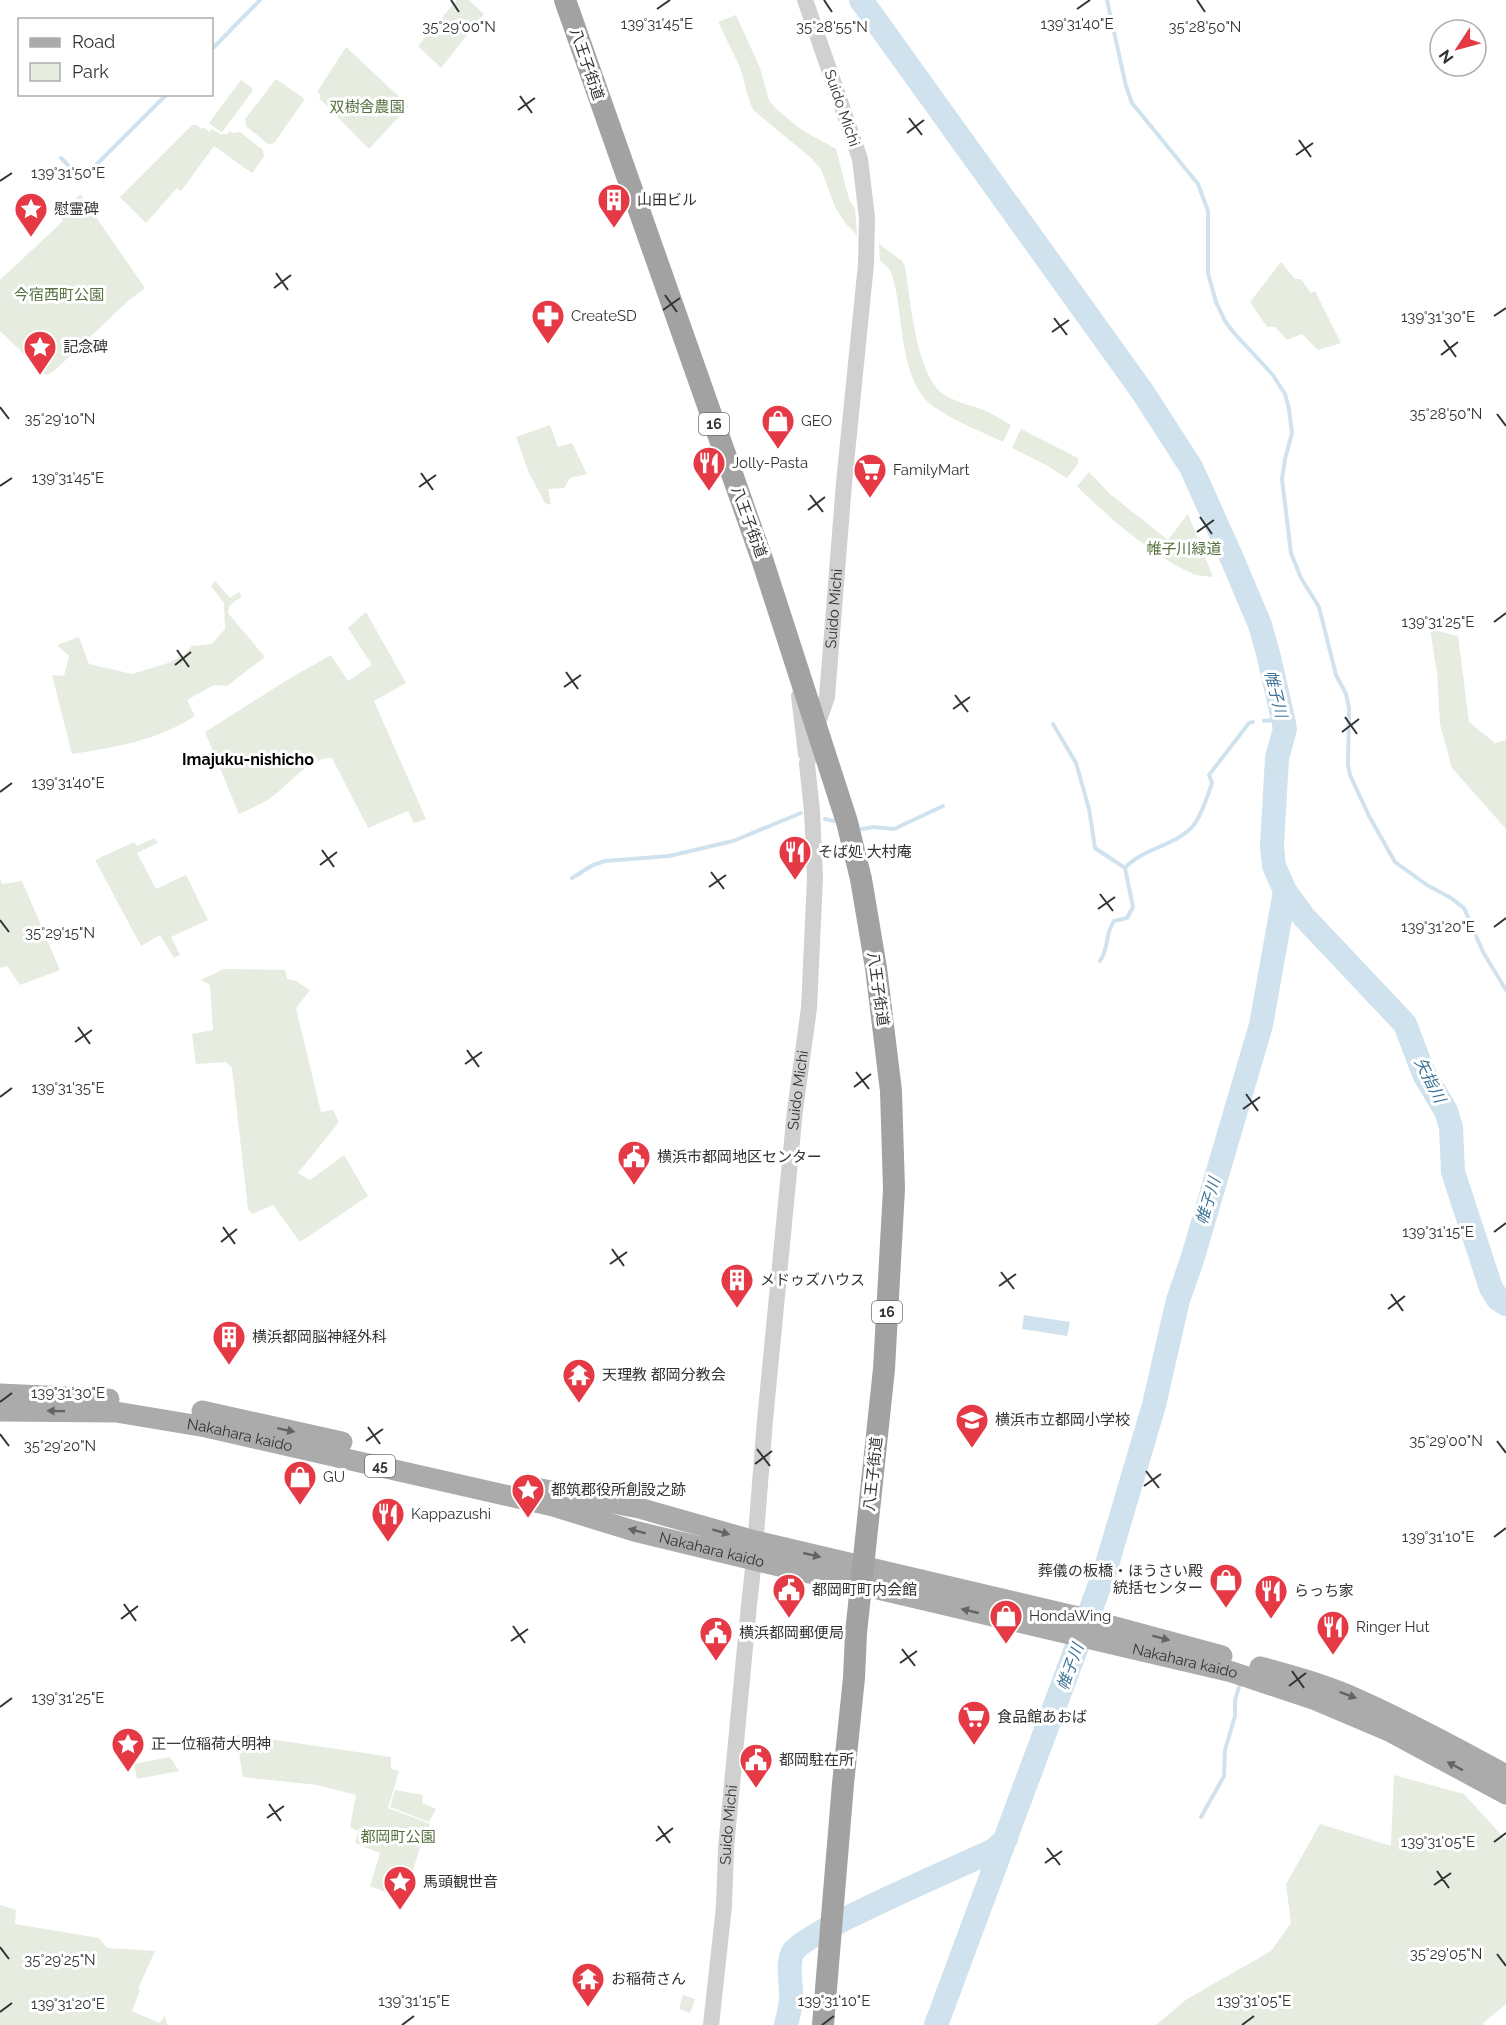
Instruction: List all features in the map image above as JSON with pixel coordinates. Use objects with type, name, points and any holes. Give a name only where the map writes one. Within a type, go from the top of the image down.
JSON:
[{"type":"highway","name":"八王子街道","points":[[565,0],[793,651],[847,822],[861,879],[876,968],[891,1091],[894,1189],[884,1369],[862,1576],[823,2025]]},
{"type":"main road","name":"Nakahara kaido","points":[[0,1394],[120,1400],[166,1405],[214,1414],[509,1482],[639,1508],[755,1551]]},
{"type":"main road","name":"Nakahara kaido","points":[[0,1411],[116,1412],[206,1427],[553,1506],[634,1531],[755,1551],[1099,1632],[1316,1700],[1389,1731],[1506,1794]]},
{"type":"main road","name":"Nakahara kaido","points":[[1099,1632],[1158,1637],[1320,1684],[1357,1698],[1443,1739],[1506,1775]]},
{"type":"street","name":"Suido Michi","points":[[711,2025],[724,1906],[726,1848],[795,1110],[809,1008],[815,878],[807,764],[827,697],[844,483],[866,264],[867,218],[860,159],[805,0]]},
{"type":"street","points":[[793,651],[807,764]]},
{"type":"green space","points":[[457,0],[469,0],[484,14],[441,68],[418,46]]},
{"type":"green space","points":[[736,15],[760,68],[769,100],[776,109],[802,130],[836,149],[849,199],[855,209],[857,235],[846,224],[835,207],[821,169],[810,157],[754,111],[740,67],[718,22]]},
{"type":"green space","name":"双樹舎農園","points":[[346,47],[409,106],[369,149],[319,98],[321,95],[317,92]]},
{"type":"green space","points":[[276,79],[305,99],[274,143],[268,144],[246,126],[245,119]]},
{"type":"green space","points":[[241,80],[252,88],[252,92],[221,132],[209,123]]},
{"type":"green space","points":[[192,125],[197,125],[201,129],[204,127],[209,132],[212,129],[222,135],[230,131],[240,132],[263,150],[264,157],[252,173],[214,146],[181,191],[177,188],[146,223],[120,197]]},
{"type":"green space","name":"今宿西町公園","points":[[80,194],[145,288],[128,301],[54,371],[46,375],[0,331],[0,280],[63,221],[60,216]]},
{"type":"green space","points":[[879,244],[902,261],[905,266],[920,353],[934,384],[948,397],[986,411],[1011,425],[1003,442],[940,411],[925,399],[916,386],[906,355],[896,290],[889,269],[880,261]]},
{"type":"green space","points":[[1281,262],[1295,279],[1301,279],[1311,293],[1315,291],[1341,343],[1318,350],[1302,334],[1287,340],[1275,327],[1267,327],[1250,302]]},
{"type":"green space","points":[[550,425],[558,447],[572,443],[587,474],[570,478],[564,488],[548,489],[551,505],[545,503],[529,473],[516,437]]},
{"type":"green space","points":[[1021,429],[1078,458],[1078,464],[1067,478],[1012,448]]},
{"type":"green space","name":"帷子川緑道","points":[[1089,472],[1110,494],[1168,540],[1188,514],[1213,577],[1196,575],[1179,567],[1117,523],[1077,486]]},
{"type":"green space","points":[[215,581],[230,598],[239,592],[242,596],[229,606],[228,613],[265,657],[227,686],[214,685],[187,700],[195,716],[180,725],[135,742],[72,754],[52,675],[64,676],[69,656],[57,645],[79,637],[89,664],[132,674],[168,663],[184,655],[192,646],[212,644],[225,629],[224,603],[211,586]]},
{"type":"green space","points":[[366,612],[406,683],[374,701],[426,819],[414,823],[408,811],[368,828],[332,758],[315,762],[269,799],[239,814],[205,732],[331,655],[348,681],[372,665],[348,628]]},
{"type":"green space","points":[[1430,629],[1458,636],[1469,722],[1495,743],[1506,740],[1506,829],[1452,768],[1440,724],[1437,673]]},
{"type":"green space","points":[[154,838],[158,843],[137,853],[156,889],[186,875],[208,920],[171,937],[180,955],[174,958],[160,935],[141,946],[95,860],[134,842],[137,846]]},
{"type":"green space","points":[[0,879],[2,884],[22,881],[60,970],[20,985],[7,966],[0,968]]},
{"type":"green space","points":[[224,969],[285,970],[287,979],[296,981],[310,990],[296,1008],[321,1112],[333,1110],[339,1122],[298,1173],[310,1180],[344,1155],[368,1196],[300,1242],[273,1205],[253,1214],[248,1209],[232,1068],[226,1062],[196,1064],[192,1034],[213,1030],[210,985],[201,980]]},
{"type":"green space","name":"都岡町公園","points":[[236,1734],[391,1757],[391,1769],[399,1771],[388,1808],[430,1824],[420,1847],[405,1896],[401,1898],[370,1886],[380,1853],[355,1843],[358,1831],[350,1827],[356,1795],[317,1785],[243,1777]]},
{"type":"green space","points":[[170,1757],[179,1771],[137,1779],[134,1764]]},
{"type":"green space","points":[[1394,1775],[1464,1794],[1506,1840],[1506,2004],[1483,2023],[1484,2025],[1156,2025],[1187,1999],[1271,1951],[1291,1923],[1286,1884],[1320,1824],[1391,1846]]},
{"type":"green space","points":[[395,1790],[423,1795],[422,1803],[436,1809],[429,1822],[390,1807]]},
{"type":"green space","points":[[0,1905],[16,1910],[15,1924],[99,1938],[107,1948],[155,1951],[138,1989],[140,1990],[132,2011],[159,2023],[165,2016],[167,2025],[0,2025]]},
{"type":"green space","points":[[683,1995],[695,1999],[690,2013],[679,2009]]},
{"type":"water","points":[[1024,1315],[1070,1322],[1067,1336],[1022,1329]]},
{"type":"waterway","points":[[213,48],[260,0]]},
{"type":"waterway","name":"帷子川","points":[[861,0],[1142,391],[1191,467],[1260,625],[1283,719],[1285,729],[1277,758],[1272,846],[1274,866],[1285,891],[1304,917],[1405,1024],[1424,1074],[1446,1111],[1451,1127],[1453,1172],[1491,1288],[1498,1299],[1506,1304]]},
{"type":"waterway","points":[[1107,0],[1126,86],[1132,103],[1198,184],[1208,211],[1208,273],[1216,302],[1225,321],[1272,374],[1285,394],[1292,433],[1282,479],[1291,553],[1301,578],[1319,607],[1336,675],[1346,694],[1349,708],[1348,765],[1350,775],[1369,816],[1395,862],[1464,908],[1483,952],[1506,990]]},
{"type":"waterway","points":[[61,158],[82,179],[165,96]]},
{"type":"waterway","points":[[1264,721],[1283,719]]},
{"type":"waterway","points":[[1100,961],[1114,921],[1127,918],[1133,907],[1125,868],[1132,861],[1186,833],[1193,826],[1202,811],[1212,783],[1209,775],[1249,723],[1253,722]]},
{"type":"waterway","points":[[1053,724],[1076,763],[1089,809],[1095,848],[1125,868]]},
{"type":"waterway","points":[[862,829],[873,827],[894,829],[943,806]]},
{"type":"waterway","points":[[572,878],[593,865],[605,861],[669,856],[733,841],[801,813]]},
{"type":"waterway","points":[[825,819],[834,821]]},
{"type":"waterway","name":"帷子川","points":[[936,2025],[1105,1571],[1154,1405],[1178,1300],[1192,1260],[1261,1025],[1285,891]]},
{"type":"waterway","points":[[1201,1817],[1224,1776],[1225,1750],[1235,1716],[1235,1700],[1239,1687]]},
{"type":"waterway","points":[[786,2025],[791,2001],[791,1957],[804,1942],[853,1915],[994,1850],[1006,1839]]},
{"type":"place","name":"山田ビル","points":[[614,229]]},
{"type":"place","name":"慰霊碑","points":[[31,238]]},
{"type":"place","name":"CreateSD","points":[[548,345]]},
{"type":"place","name":"記念碑","points":[[40,376]]},
{"type":"place","name":"GEO","points":[[778,450]]},
{"type":"place","name":"Jolly-Pasta","points":[[709,492]]},
{"type":"place","name":"FamilyMart","points":[[870,499]]},
{"type":"place","name":"そば処 大村庵","points":[[795,881]]},
{"type":"place","name":"横浜市都岡地区センター","points":[[634,1186]]},
{"type":"place","name":"メドゥズハウス","points":[[737,1309]]},
{"type":"place","name":"横浜都岡脳神経外科","points":[[229,1366]]},
{"type":"place","name":"天理教 都岡分教会","points":[[579,1404]]},
{"type":"place","name":"横浜市立都岡小学校","points":[[972,1449]]},
{"type":"place","name":"GU","points":[[300,1506]]},
{"type":"place","name":"都筑郡役所創設之跡","points":[[528,1519]]},
{"type":"place","name":"Kappazushi","points":[[388,1543]]},
{"type":"place","name":"葬儀の板橋・ほうさい殿 統括センター","points":[[1226,1609]]},
{"type":"place","name":"都岡町町内会館","points":[[789,1619]]},
{"type":"place","name":"らっち家","points":[[1271,1620]]},
{"type":"place","name":"HondaWing","points":[[1006,1645]]},
{"type":"place","name":"Ringer Hut","points":[[1333,1656]]},
{"type":"place","name":"横浜都岡郵便局","points":[[716,1662]]},
{"type":"place","name":"食品館あおば","points":[[974,1746]]},
{"type":"place","name":"正一位稲荷大明神","points":[[128,1773]]},
{"type":"place","name":"都岡駐在所","points":[[756,1789]]},
{"type":"place","name":"馬頭観世音","points":[[400,1911]]},
{"type":"place","name":"お稲荷さん","points":[[588,2008]]},
{"type":"district","name":"Imajuku-nishicho","points":[[248,759]]},
{"type":"water label","name":"矢指川","points":[[1430,1080]]}]
